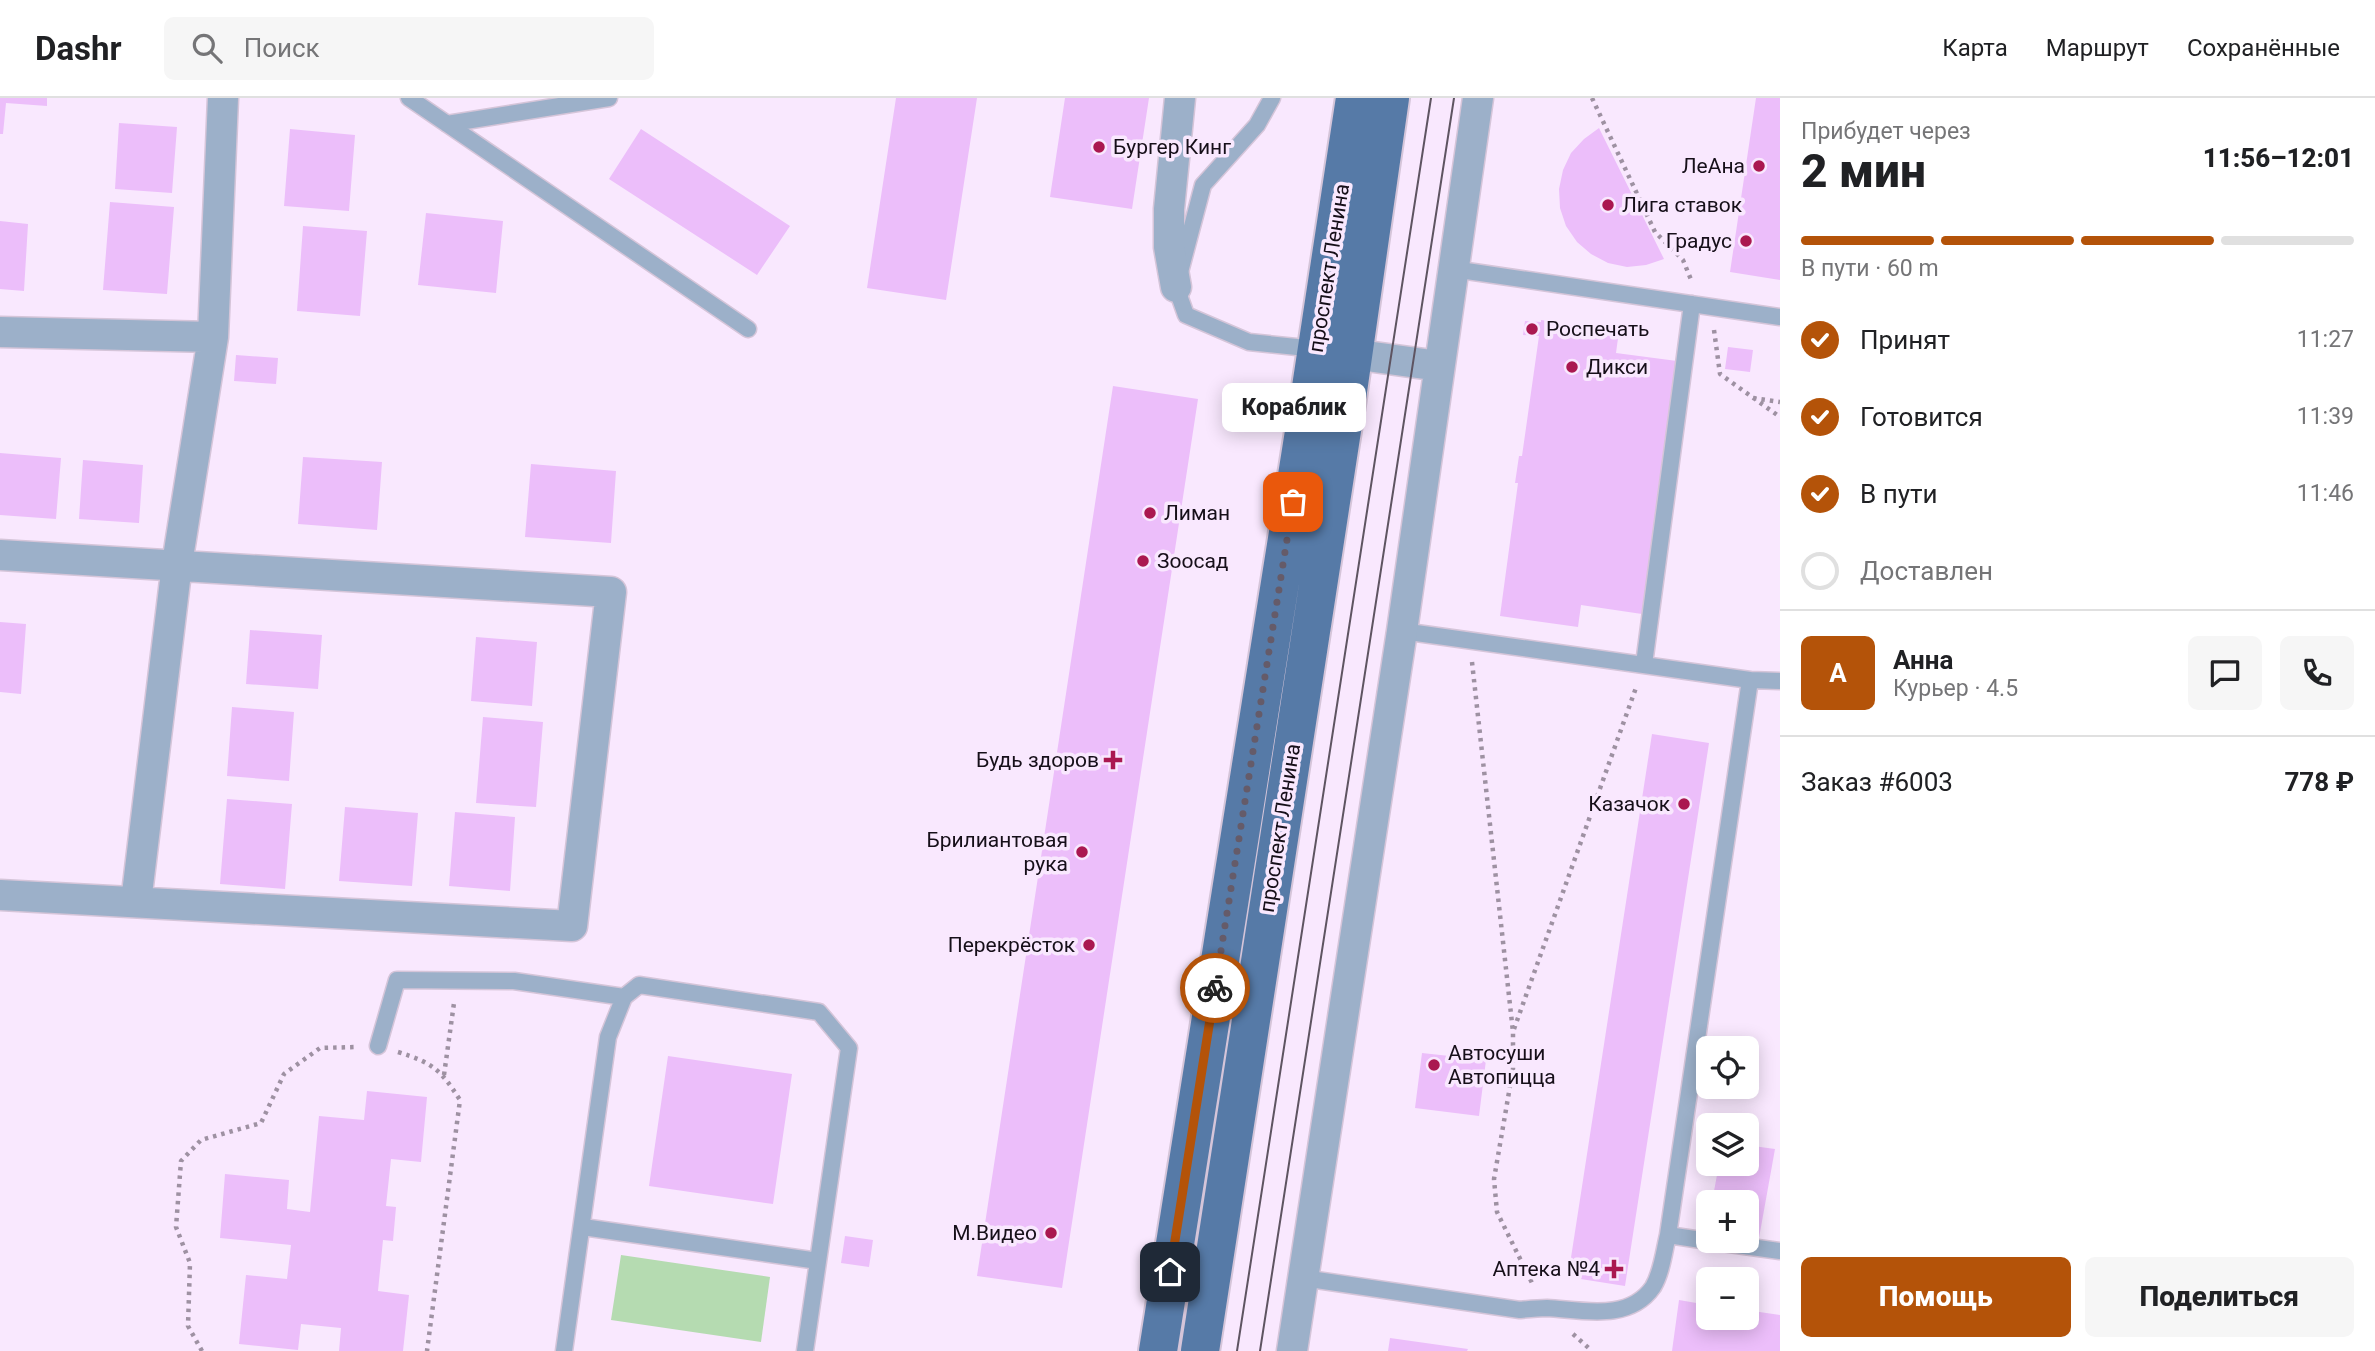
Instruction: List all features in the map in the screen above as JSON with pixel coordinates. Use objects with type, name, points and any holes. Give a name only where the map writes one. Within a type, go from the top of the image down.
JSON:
[{"type":"main road","name":"проспект Ленина","points":[[1200,1351],[1335,352],[1355,98]]},
{"type":"main road","name":"проспект Ленина","points":[[1158,1351],[1335,352],[1390,98]]},
{"type":"street","points":[[136,902],[177,564],[213,337],[223,98]]},
{"type":"street","points":[[1176,287],[1169,247],[1169,209],[1180,98]]},
{"type":"street","points":[[1292,1351],[1402,631],[1478,98]]},
{"type":"street","points":[[0,331],[213,337]]},
{"type":"street","points":[[1335,352],[1439,366]]},
{"type":"street","points":[[0,555],[611,592],[572,926],[0,895]]},
{"type":"lane","points":[[409,98],[748,329]]},
{"type":"lane","points":[[447,124],[609,98]]},
{"type":"lane","points":[[1272,98],[1257,125],[1203,185],[1176,287],[1186,315],[1249,342],[1335,352]]},
{"type":"lane","points":[[1453,269],[1780,317]]},
{"type":"lane","points":[[1644,664],[1692,304]]},
{"type":"lane","points":[[1402,631],[1750,680],[1780,681]]},
{"type":"lane","points":[[1303,1278],[1520,1310],[1544,1308],[1606,1313],[1636,1304],[1653,1287],[1668,1235],[1750,680]]},
{"type":"lane","points":[[378,1046],[397,980],[514,981],[624,997]]},
{"type":"lane","points":[[564,1351],[608,1037],[624,997],[639,985],[819,1013],[849,1048],[805,1351]]},
{"type":"lane","points":[[583,1227],[818,1261]]},
{"type":"lane","points":[[1668,1235],[1696,1239]]},
{"type":"lane","points":[[1759,1247],[1780,1249]]},
{"type":"path","points":[[1592,98],[1655,232],[1683,260],[1695,290],[1710,306],[1720,374],[1780,417]]},
{"type":"path","points":[[1751,398],[1780,402]]},
{"type":"path","points":[[1469,640],[1513,1032],[1513,1069],[1494,1179],[1497,1212],[1544,1308]]},
{"type":"path","points":[[1513,1032],[1644,664]]},
{"type":"path","points":[[444,1075],[456,981]]},
{"type":"path","points":[[202,1351],[188,1326],[190,1263],[176,1227],[181,1161],[201,1140],[261,1123],[284,1074],[320,1048],[378,1046],[422,1060],[444,1075],[460,1100],[428,1351]]},
{"type":"green space","points":[[621,1255],[770,1277],[761,1342],[611,1320]]},
{"type":"building","points":[[0,98],[47,98],[47,106],[6,103],[3,134],[0,134]]},
{"type":"building","points":[[896,98],[977,98],[946,300],[867,288]]},
{"type":"building","name":"Бургер Кинг","points":[[1065,98],[1149,98],[1132,209],[1050,197]]},
{"type":"building","points":[[1756,98],[1780,98],[1780,280],[1730,272]]},
{"type":"building","points":[[119,123],[177,127],[172,193],[115,189]]},
{"type":"building","points":[[1599,128],[1664,259],[1627,267],[1608,263],[1577,242],[1566,226],[1560,208],[1559,189],[1563,170],[1571,153]]},
{"type":"building","points":[[290,129],[355,135],[349,211],[284,206]]},
{"type":"building","points":[[641,129],[790,226],[757,275],[609,179]]},
{"type":"building","points":[[110,202],[174,207],[167,294],[103,290]]},
{"type":"building","points":[[426,213],[503,221],[496,293],[418,285]]},
{"type":"building","points":[[0,221],[28,224],[24,291],[0,289]]},
{"type":"building","points":[[303,226],[367,231],[360,316],[297,311]]},
{"type":"building","points":[[1541,320],[1619,331],[1616,353],[1677,361],[1642,614],[1581,605],[1578,627],[1500,616],[1518,483],[1515,483],[1519,456],[1522,456],[1539,336],[1523,335],[1525,321]]},
{"type":"building","points":[[1728,347],[1753,350],[1750,372],[1725,369]]},
{"type":"building","points":[[236,355],[278,358],[276,384],[234,381]]},
{"type":"building","points":[[1113,386],[1198,399],[1062,1288],[977,1276]]},
{"type":"building","points":[[0,453],[61,458],[56,519],[0,515]]},
{"type":"building","points":[[303,457],[382,462],[377,530],[298,524]]},
{"type":"building","points":[[83,460],[143,465],[139,523],[79,519]]},
{"type":"building","points":[[531,464],[616,471],[611,543],[525,537]]},
{"type":"building","points":[[0,622],[26,624],[21,694],[0,692]]},
{"type":"building","points":[[250,630],[322,635],[318,689],[246,684]]},
{"type":"building","points":[[476,637],[537,642],[532,706],[471,701]]},
{"type":"building","points":[[232,707],[294,712],[289,781],[227,776]]},
{"type":"building","points":[[483,717],[543,722],[536,807],[476,803]]},
{"type":"building","points":[[1652,734],[1709,743],[1625,1286],[1568,1277]]},
{"type":"building","points":[[227,799],[292,804],[285,889],[220,884]]},
{"type":"building","points":[[345,807],[418,813],[412,886],[339,881]]},
{"type":"building","points":[[455,812],[515,817],[510,891],[449,886]]},
{"type":"building","points":[[1422,1053],[1486,1060],[1479,1116],[1415,1108]]},
{"type":"building","points":[[668,1056],[792,1074],[773,1204],[649,1186]]},
{"type":"building","points":[[367,1091],[427,1097],[421,1162],[391,1159],[386,1206],[396,1207],[393,1241],[383,1240],[378,1291],[409,1295],[403,1351],[339,1351],[341,1328],[301,1324],[298,1350],[239,1344],[246,1275],[287,1279],[291,1245],[220,1238],[225,1174],[289,1180],[287,1209],[310,1212],[319,1116],[364,1120]]},
{"type":"building","points":[[1759,1147],[1775,1149],[1759,1238],[1759,1190],[1714,1190],[1717,1176],[1759,1176]]},
{"type":"building","points":[[845,1236],[873,1240],[869,1267],[841,1263]]},
{"type":"building","points":[[1679,1300],[1696,1303],[1696,1330],[1759,1330],[1759,1312],[1780,1315],[1780,1351],[1672,1351]]},
{"type":"building","points":[[1390,1338],[1468,1349],[1388,1351]]},
{"type":"tram line","points":[[1237,1351],[1431,98]]},
{"type":"tram line","points":[[1260,1351],[1454,98]]},
{"type":"way so far","points":[[1215,988],[1293,502]]},
{"type":"place","name":"Бургер Кинг","points":[[1099,147]]},
{"type":"place","name":"ЛеАна","points":[[1759,166]]},
{"type":"place","name":"Лига ставок","points":[[1608,205]]},
{"type":"place","name":"Градус","points":[[1746,241]]},
{"type":"place","name":"Роспечать","points":[[1532,329]]},
{"type":"place","name":"Дикси","points":[[1572,367]]},
{"type":"place","name":"Кораблик","points":[[1293,502]]},
{"type":"place","name":"Лиман","points":[[1150,513]]},
{"type":"place","name":"Зоосад","points":[[1143,561]]},
{"type":"place","name":"Будь здоров","points":[[1113,760]]},
{"type":"place","name":"Казачок","points":[[1684,804]]},
{"type":"place","name":"Брилиантовая рука","points":[[1082,852]]},
{"type":"place","name":"Перекрёсток","points":[[1089,945]]},
{"type":"place","name":"Автосуши Автопицца","points":[[1434,1065]]},
{"type":"place","name":"М.Видео","points":[[1051,1233]]},
{"type":"place","name":"Аптека №4","points":[[1614,1269]]},
{"type":"route","points":[[1170,1272],[1215,988]]}]
